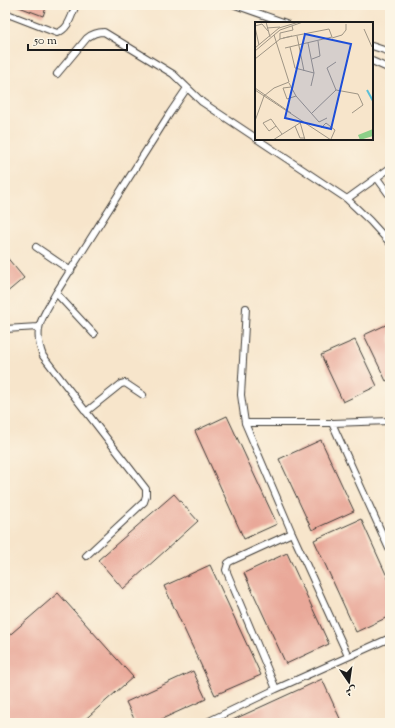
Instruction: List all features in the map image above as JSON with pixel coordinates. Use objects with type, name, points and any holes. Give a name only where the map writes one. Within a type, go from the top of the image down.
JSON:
[{"type":"lane","points":[[5,13],[56,33],[66,28],[76,5]]},
{"type":"lane","points":[[235,5],[283,22]]},
{"type":"lane","points":[[250,10],[255,5]]},
{"type":"lane","points":[[57,74],[86,38],[91,34],[104,32],[173,74],[202,102],[255,137]]},
{"type":"lane","points":[[373,46],[390,52]]},
{"type":"lane","points":[[373,61],[390,69]]},
{"type":"lane","points":[[86,556],[144,502],[146,489],[43,356],[39,346],[38,327],[56,293],[187,88]]},
{"type":"lane","points":[[260,140],[347,199],[390,243]]},
{"type":"lane","points":[[347,199],[390,168]]},
{"type":"lane","points":[[377,178],[390,196]]},
{"type":"lane","points":[[36,247],[70,271]]},
{"type":"lane","points":[[56,293],[94,334]]},
{"type":"lane","points":[[246,308],[241,395],[245,423],[292,533],[348,656]]},
{"type":"lane","points":[[5,330],[38,327]]},
{"type":"lane","points":[[86,412],[121,384],[125,384],[143,395]]},
{"type":"lane","points":[[245,423],[390,421]]},
{"type":"lane","points":[[332,423],[390,551]]},
{"type":"lane","points":[[390,448],[390,466]]},
{"type":"lane","points":[[276,689],[226,570],[228,563],[292,533]]},
{"type":"lane","points":[[205,723],[276,689],[390,638]]},
{"type":"building","points":[[14,5],[47,5],[43,16]]},
{"type":"building","points":[[5,255],[24,278],[5,294]]},
{"type":"building","points":[[390,323],[390,379],[386,381],[364,335]]},
{"type":"building","points":[[355,340],[377,386],[343,402],[321,355]]},
{"type":"building","points":[[227,416],[277,524],[244,539],[195,431]]},
{"type":"building","points":[[321,440],[354,511],[312,530],[279,459]]},
{"type":"building","points":[[174,494],[198,521],[123,589],[98,560]]},
{"type":"building","points":[[361,519],[390,583],[390,616],[356,632],[314,540]]},
{"type":"building","points":[[287,553],[329,644],[286,664],[244,573]]},
{"type":"building","points":[[210,565],[261,675],[215,695],[164,586]]},
{"type":"building","points":[[58,593],[133,677],[81,723],[5,723],[5,639]]},
{"type":"building","points":[[193,671],[206,699],[153,723],[136,723],[126,702]]},
{"type":"building","points":[[322,679],[342,723],[226,723]]}]
